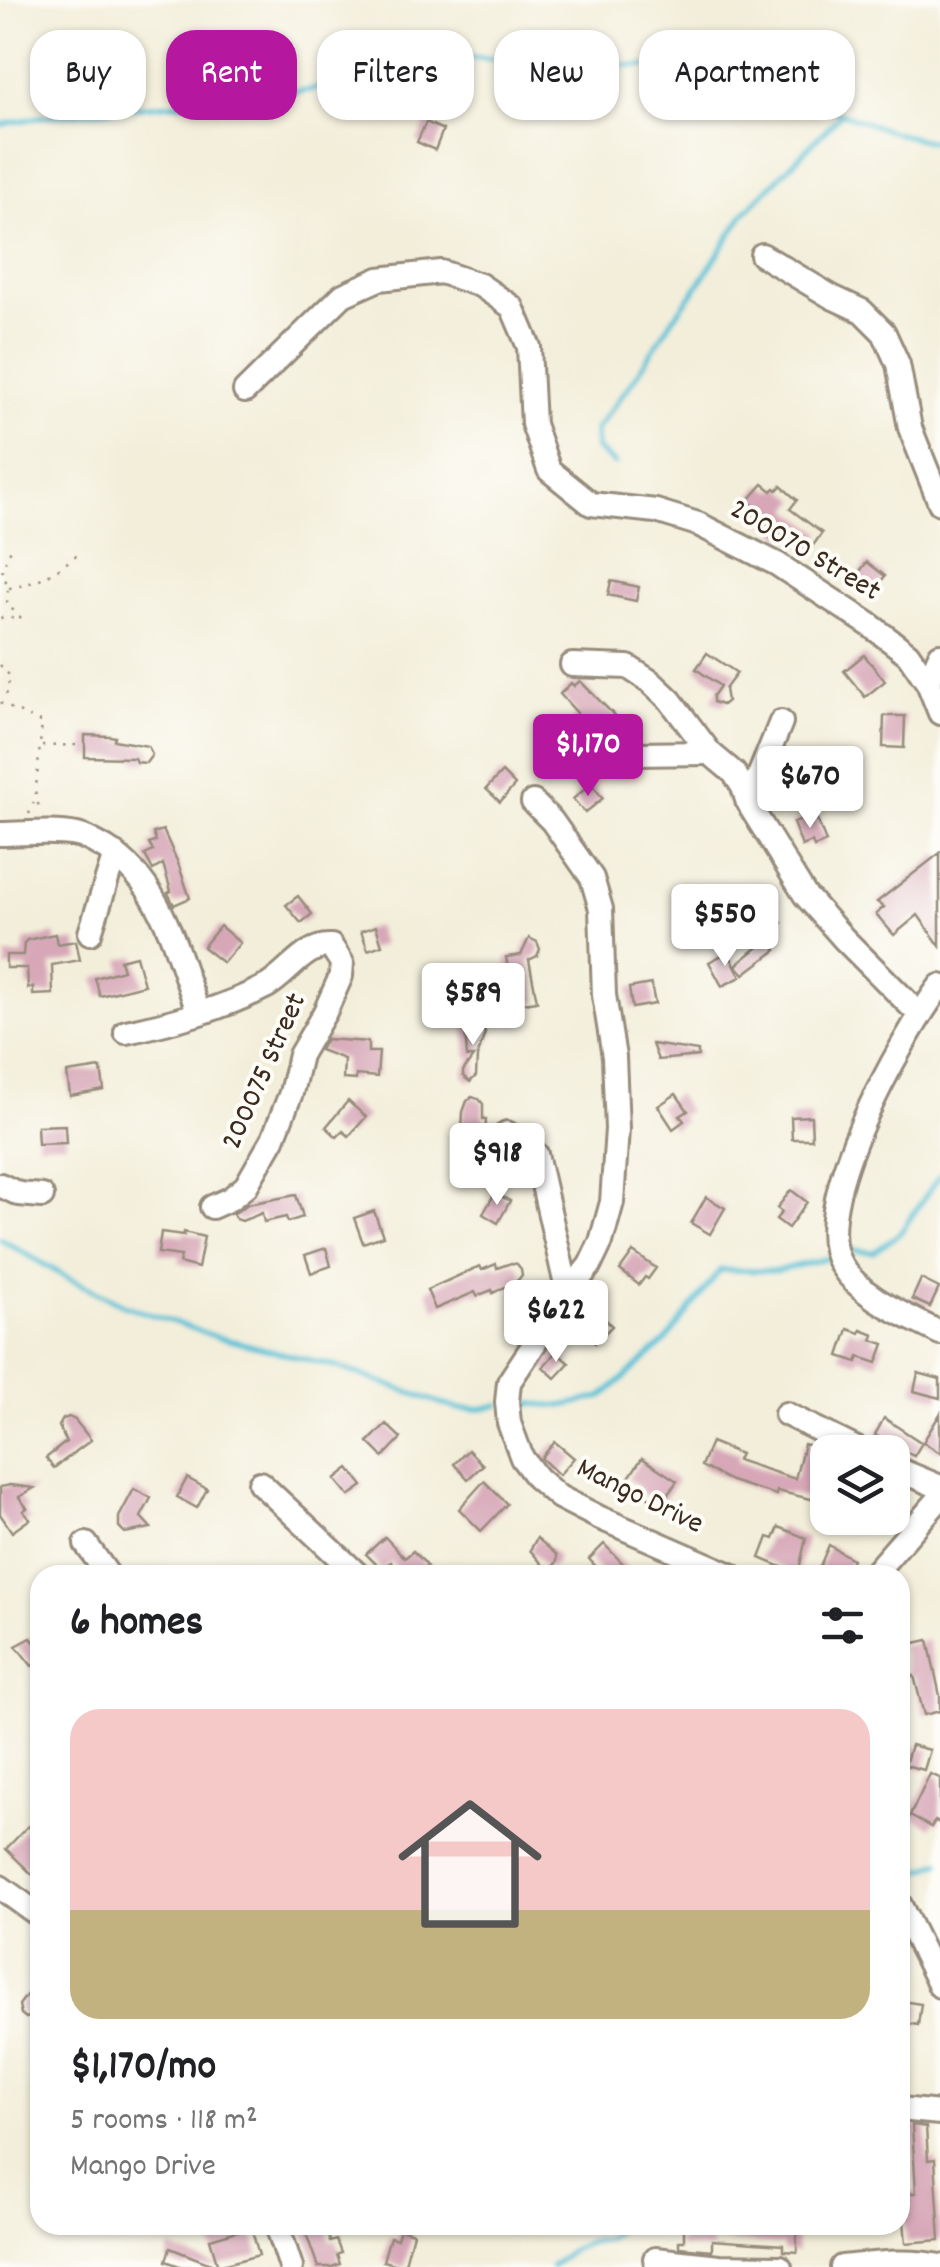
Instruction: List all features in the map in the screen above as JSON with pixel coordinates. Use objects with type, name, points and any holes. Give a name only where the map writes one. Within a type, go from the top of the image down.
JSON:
[{"type":"street","points":[[762,255],[862,312],[884,333],[898,364],[910,428],[940,503]]},
{"type":"street","name":"200070 Street","points":[[245,391],[343,295],[378,279],[440,272],[480,285],[512,308],[529,347],[533,424],[550,470],[592,504],[656,511],[698,524],[778,564],[870,624],[908,654],[928,683],[940,713]]},
{"type":"street","points":[[928,683],[940,656]]},
{"type":"street","points":[[572,665],[628,667],[670,700],[710,753],[734,773],[805,895],[919,1014]]},
{"type":"street","points":[[748,802],[781,722]]},
{"type":"street","points":[[633,754],[710,753]]},
{"type":"street","name":"Mango Drive","points":[[534,802],[592,878],[601,909],[604,994],[614,1057],[618,1129],[612,1202],[601,1242],[590,1265],[510,1382],[510,1424],[522,1458],[537,1478],[559,1496],[708,1565]]},
{"type":"street","points":[[0,834],[56,832],[82,836],[114,854],[157,902],[198,1012],[126,1032]]},
{"type":"street","points":[[90,933],[114,854]]},
{"type":"street","name":"200075 Street","points":[[198,1012],[266,986],[322,945],[332,946],[342,963],[341,976],[325,1012],[300,1055],[274,1139],[246,1186],[212,1207]]},
{"type":"street","points":[[940,986],[919,1014],[872,1100],[838,1191],[833,1246],[853,1283],[940,1334]]},
{"type":"street","points":[[507,1133],[536,1154],[568,1294]]},
{"type":"street","points":[[0,1185],[19,1194],[42,1196]]},
{"type":"street","points":[[786,1414],[829,1435]]},
{"type":"street","points":[[910,1474],[940,1487]]},
{"type":"street","points":[[260,1483],[347,1565]]},
{"type":"street","points":[[883,1565],[940,1498]]},
{"type":"street","points":[[86,1544],[101,1565]]},
{"type":"street","points":[[0,1887],[30,1909]]},
{"type":"street","points":[[910,1924],[938,1976]]},
{"type":"street","points":[[910,2110],[940,2112]]},
{"type":"street","points":[[280,2235],[291,2267]]},
{"type":"street","points":[[655,2259],[780,2267]]},
{"type":"street","points":[[842,2267],[894,2263],[940,2266]]},
{"type":"path","points":[[0,618],[21,618],[7,604],[8,588],[2,570],[12,547]]},
{"type":"path","points":[[8,588],[28,585],[56,572],[78,554]]},
{"type":"path","points":[[0,665],[10,676],[2,703],[42,723],[35,798]]},
{"type":"path","points":[[40,746],[78,745]]},
{"type":"building","points":[[426,122],[443,130],[435,150],[417,142]]},
{"type":"building","points":[[763,484],[772,491],[781,486],[797,500],[790,509],[822,533],[809,551],[789,536],[786,540],[748,501]]},
{"type":"building","points":[[867,562],[885,576],[872,593],[854,579]]},
{"type":"building","points":[[611,581],[639,587],[636,601],[608,595]]},
{"type":"building","points":[[707,653],[737,673],[725,689],[727,701],[722,705],[713,702],[720,686],[696,669]]},
{"type":"building","points":[[864,655],[885,681],[865,697],[844,671]]},
{"type":"building","points":[[580,681],[628,729],[624,733],[627,737],[616,749],[614,746],[601,758],[592,746],[613,719],[570,726],[577,713],[560,694],[571,683],[574,686]]},
{"type":"building","points":[[884,716],[905,716],[904,748],[883,747]]},
{"type":"building","points":[[85,735],[110,736],[148,746],[152,755],[146,763],[134,758],[85,757]]},
{"type":"building","points":[[502,772],[515,785],[500,802],[486,789]]},
{"type":"building","points":[[591,784],[603,798],[585,813],[573,799]]},
{"type":"building","points":[[815,814],[826,842],[802,846],[793,823]]},
{"type":"building","points":[[163,830],[190,898],[174,905],[163,864],[153,870],[145,855],[153,851],[149,844],[156,841],[153,833]]},
{"type":"building","points":[[940,853],[940,946],[918,915],[894,935],[876,914],[884,907],[877,902]]},
{"type":"building","points":[[298,896],[312,914],[301,923],[286,905]]},
{"type":"building","points":[[765,905],[782,923],[762,941],[746,923]]},
{"type":"building","points":[[220,926],[240,943],[223,963],[203,947]]},
{"type":"building","points":[[376,926],[382,945],[368,950],[361,931]]},
{"type":"building","points":[[55,934],[57,944],[76,941],[80,960],[52,965],[53,994],[33,995],[33,987],[28,988],[27,968],[6,968],[6,955],[23,955],[27,940]]},
{"type":"building","points":[[529,938],[540,949],[529,960],[537,1001],[523,1003],[521,996],[513,998],[506,957],[521,955]]},
{"type":"building","points":[[768,939],[776,950],[744,974],[736,965]]},
{"type":"building","points":[[728,952],[741,977],[722,986],[709,962]]},
{"type":"building","points":[[136,956],[144,985],[100,996],[95,978],[123,970],[120,960]]},
{"type":"building","points":[[651,984],[655,1004],[632,1008],[629,988]]},
{"type":"building","points":[[474,1022],[482,1025],[485,1033],[476,1076],[470,1082],[463,1076],[473,1057],[467,1057],[465,1030]]},
{"type":"building","points":[[326,1039],[368,1042],[368,1052],[379,1052],[377,1077],[356,1075],[356,1080],[343,1079],[344,1059],[320,1050]]},
{"type":"building","points":[[652,1044],[698,1051],[698,1056],[658,1060]]},
{"type":"building","points":[[101,1068],[104,1090],[70,1096],[67,1073]]},
{"type":"building","points":[[676,1094],[688,1111],[680,1116],[684,1121],[673,1129],[658,1106]]},
{"type":"building","points":[[472,1097],[483,1104],[487,1149],[461,1147],[463,1112]]},
{"type":"building","points":[[348,1101],[366,1117],[349,1136],[343,1131],[337,1137],[326,1127]]},
{"type":"building","points":[[811,1116],[812,1139],[792,1139],[791,1117]]},
{"type":"building","points":[[65,1125],[66,1143],[38,1144],[37,1126]]},
{"type":"building","points":[[498,1148],[518,1160],[517,1171],[496,1168]]},
{"type":"building","points":[[791,1190],[807,1202],[788,1228],[776,1219],[782,1212],[777,1208]]},
{"type":"building","points":[[495,1193],[510,1201],[498,1223],[483,1214]]},
{"type":"building","points":[[296,1195],[303,1217],[288,1222],[286,1217],[264,1222],[262,1213],[242,1221],[233,1214],[248,1204]]},
{"type":"building","points":[[706,1197],[725,1208],[710,1234],[691,1223]]},
{"type":"building","points":[[374,1211],[383,1236],[363,1243],[354,1218]]},
{"type":"building","points":[[161,1232],[204,1237],[198,1268],[179,1263],[181,1256],[158,1253]]},
{"type":"building","points":[[326,1248],[331,1266],[311,1273],[305,1255]]},
{"type":"building","points":[[633,1252],[656,1268],[639,1285],[620,1270]]},
{"type":"building","points":[[511,1263],[521,1269],[518,1280],[493,1293],[492,1290],[477,1296],[475,1292],[435,1309],[427,1290],[480,1266],[482,1270]]},
{"type":"building","points":[[921,1279],[939,1288],[930,1307],[912,1299]]},
{"type":"building","points":[[597,1311],[612,1326],[595,1343],[578,1325]]},
{"type":"building","points":[[848,1329],[874,1335],[872,1340],[884,1344],[877,1363],[839,1356]]},
{"type":"building","points":[[556,1352],[569,1363],[555,1378],[543,1367]]},
{"type":"building","points":[[918,1373],[940,1379],[940,1398],[914,1391]]},
{"type":"building","points":[[940,1414],[940,1453],[923,1442]]},
{"type":"building","points":[[69,1417],[91,1440],[54,1468],[46,1458],[66,1442],[59,1426]]},
{"type":"building","points":[[884,1418],[910,1435],[875,1435]]},
{"type":"building","points":[[386,1424],[401,1438],[383,1457],[368,1442]]},
{"type":"building","points":[[910,1435],[922,1443],[914,1456],[910,1454]]},
{"type":"building","points":[[555,1442],[574,1458],[559,1475],[541,1458]]},
{"type":"building","points":[[711,1442],[740,1454],[737,1460],[795,1479],[804,1444],[810,1445],[810,1499],[777,1491],[776,1495],[731,1481],[701,1466]]},
{"type":"building","points":[[468,1450],[483,1465],[468,1479],[454,1464]]},
{"type":"building","points":[[642,1458],[677,1481],[662,1503],[638,1490],[640,1487],[628,1479]]},
{"type":"building","points":[[349,1468],[363,1486],[349,1496],[335,1479]]},
{"type":"building","points":[[187,1478],[207,1489],[197,1508],[177,1497]]},
{"type":"building","points":[[484,1481],[507,1504],[481,1531],[459,1509]]},
{"type":"building","points":[[0,1487],[34,1488],[19,1497],[30,1519],[12,1532],[0,1514]]},
{"type":"building","points":[[134,1489],[151,1498],[141,1517],[151,1528],[125,1533],[119,1527],[119,1517]]},
{"type":"building","points":[[779,1527],[806,1538],[800,1565],[777,1565],[760,1558],[768,1537],[774,1539]]},
{"type":"building","points":[[385,1537],[405,1558],[413,1551],[426,1565],[377,1565],[366,1554]]},
{"type":"building","points":[[537,1538],[557,1555],[557,1561],[555,1565],[543,1565],[530,1550]]},
{"type":"building","points":[[604,1544],[624,1565],[595,1565],[589,1559]]},
{"type":"building","points":[[829,1545],[852,1559],[849,1565],[820,1565]]},
{"type":"building","points":[[30,1639],[30,1664],[16,1646]]},
{"type":"building","points":[[928,1640],[940,1711],[924,1715],[914,1676],[910,1677],[910,1644]]},
{"type":"building","points":[[911,1745],[930,1750],[924,1770],[910,1766]]},
{"type":"building","points":[[930,1774],[940,1778],[940,1823],[935,1821],[931,1827],[910,1816]]},
{"type":"building","points":[[30,1828],[30,1872],[6,1849]]},
{"type":"building","points":[[30,1990],[30,2017],[21,2014],[19,2005]]},
{"type":"building","points":[[910,2002],[921,2004],[918,2025],[910,2024]]},
{"type":"building","points":[[912,2125],[926,2127],[928,2160],[935,2159],[940,2240],[906,2243],[905,2235],[910,2235],[910,2193],[916,2193]]},
{"type":"building","points":[[253,2235],[259,2255],[218,2266],[210,2239]]},
{"type":"building","points":[[307,2235],[328,2235],[330,2242],[336,2240],[341,2253],[337,2255],[340,2264],[318,2267]]},
{"type":"building","points":[[398,2235],[412,2235],[404,2267],[383,2261],[390,2237],[397,2239]]},
{"type":"building","points":[[684,2235],[797,2235],[797,2252],[783,2251],[783,2245],[712,2240],[712,2250],[679,2247],[679,2241],[684,2241]]},
{"type":"building","points":[[170,2248],[216,2266],[182,2267],[166,2261]]},
{"type":"waterway","points":[[0,125],[40,117],[311,90],[434,54],[540,63],[717,68],[895,133],[940,144]]},
{"type":"waterway","points":[[615,464],[596,449],[596,429],[635,378],[745,212],[835,120]]},
{"type":"waterway","points":[[848,1250],[874,1252],[900,1233],[940,1175]]},
{"type":"waterway","points":[[0,1239],[126,1306],[217,1337],[338,1367],[457,1409],[499,1405]]},
{"type":"waterway","points":[[519,1403],[562,1406],[602,1397],[666,1341],[720,1270],[776,1271],[829,1258]]},
{"type":"waterway","points":[[910,1873],[940,1862]]},
{"type":"waterway","points":[[551,2267],[571,2250],[612,2235]]}]
